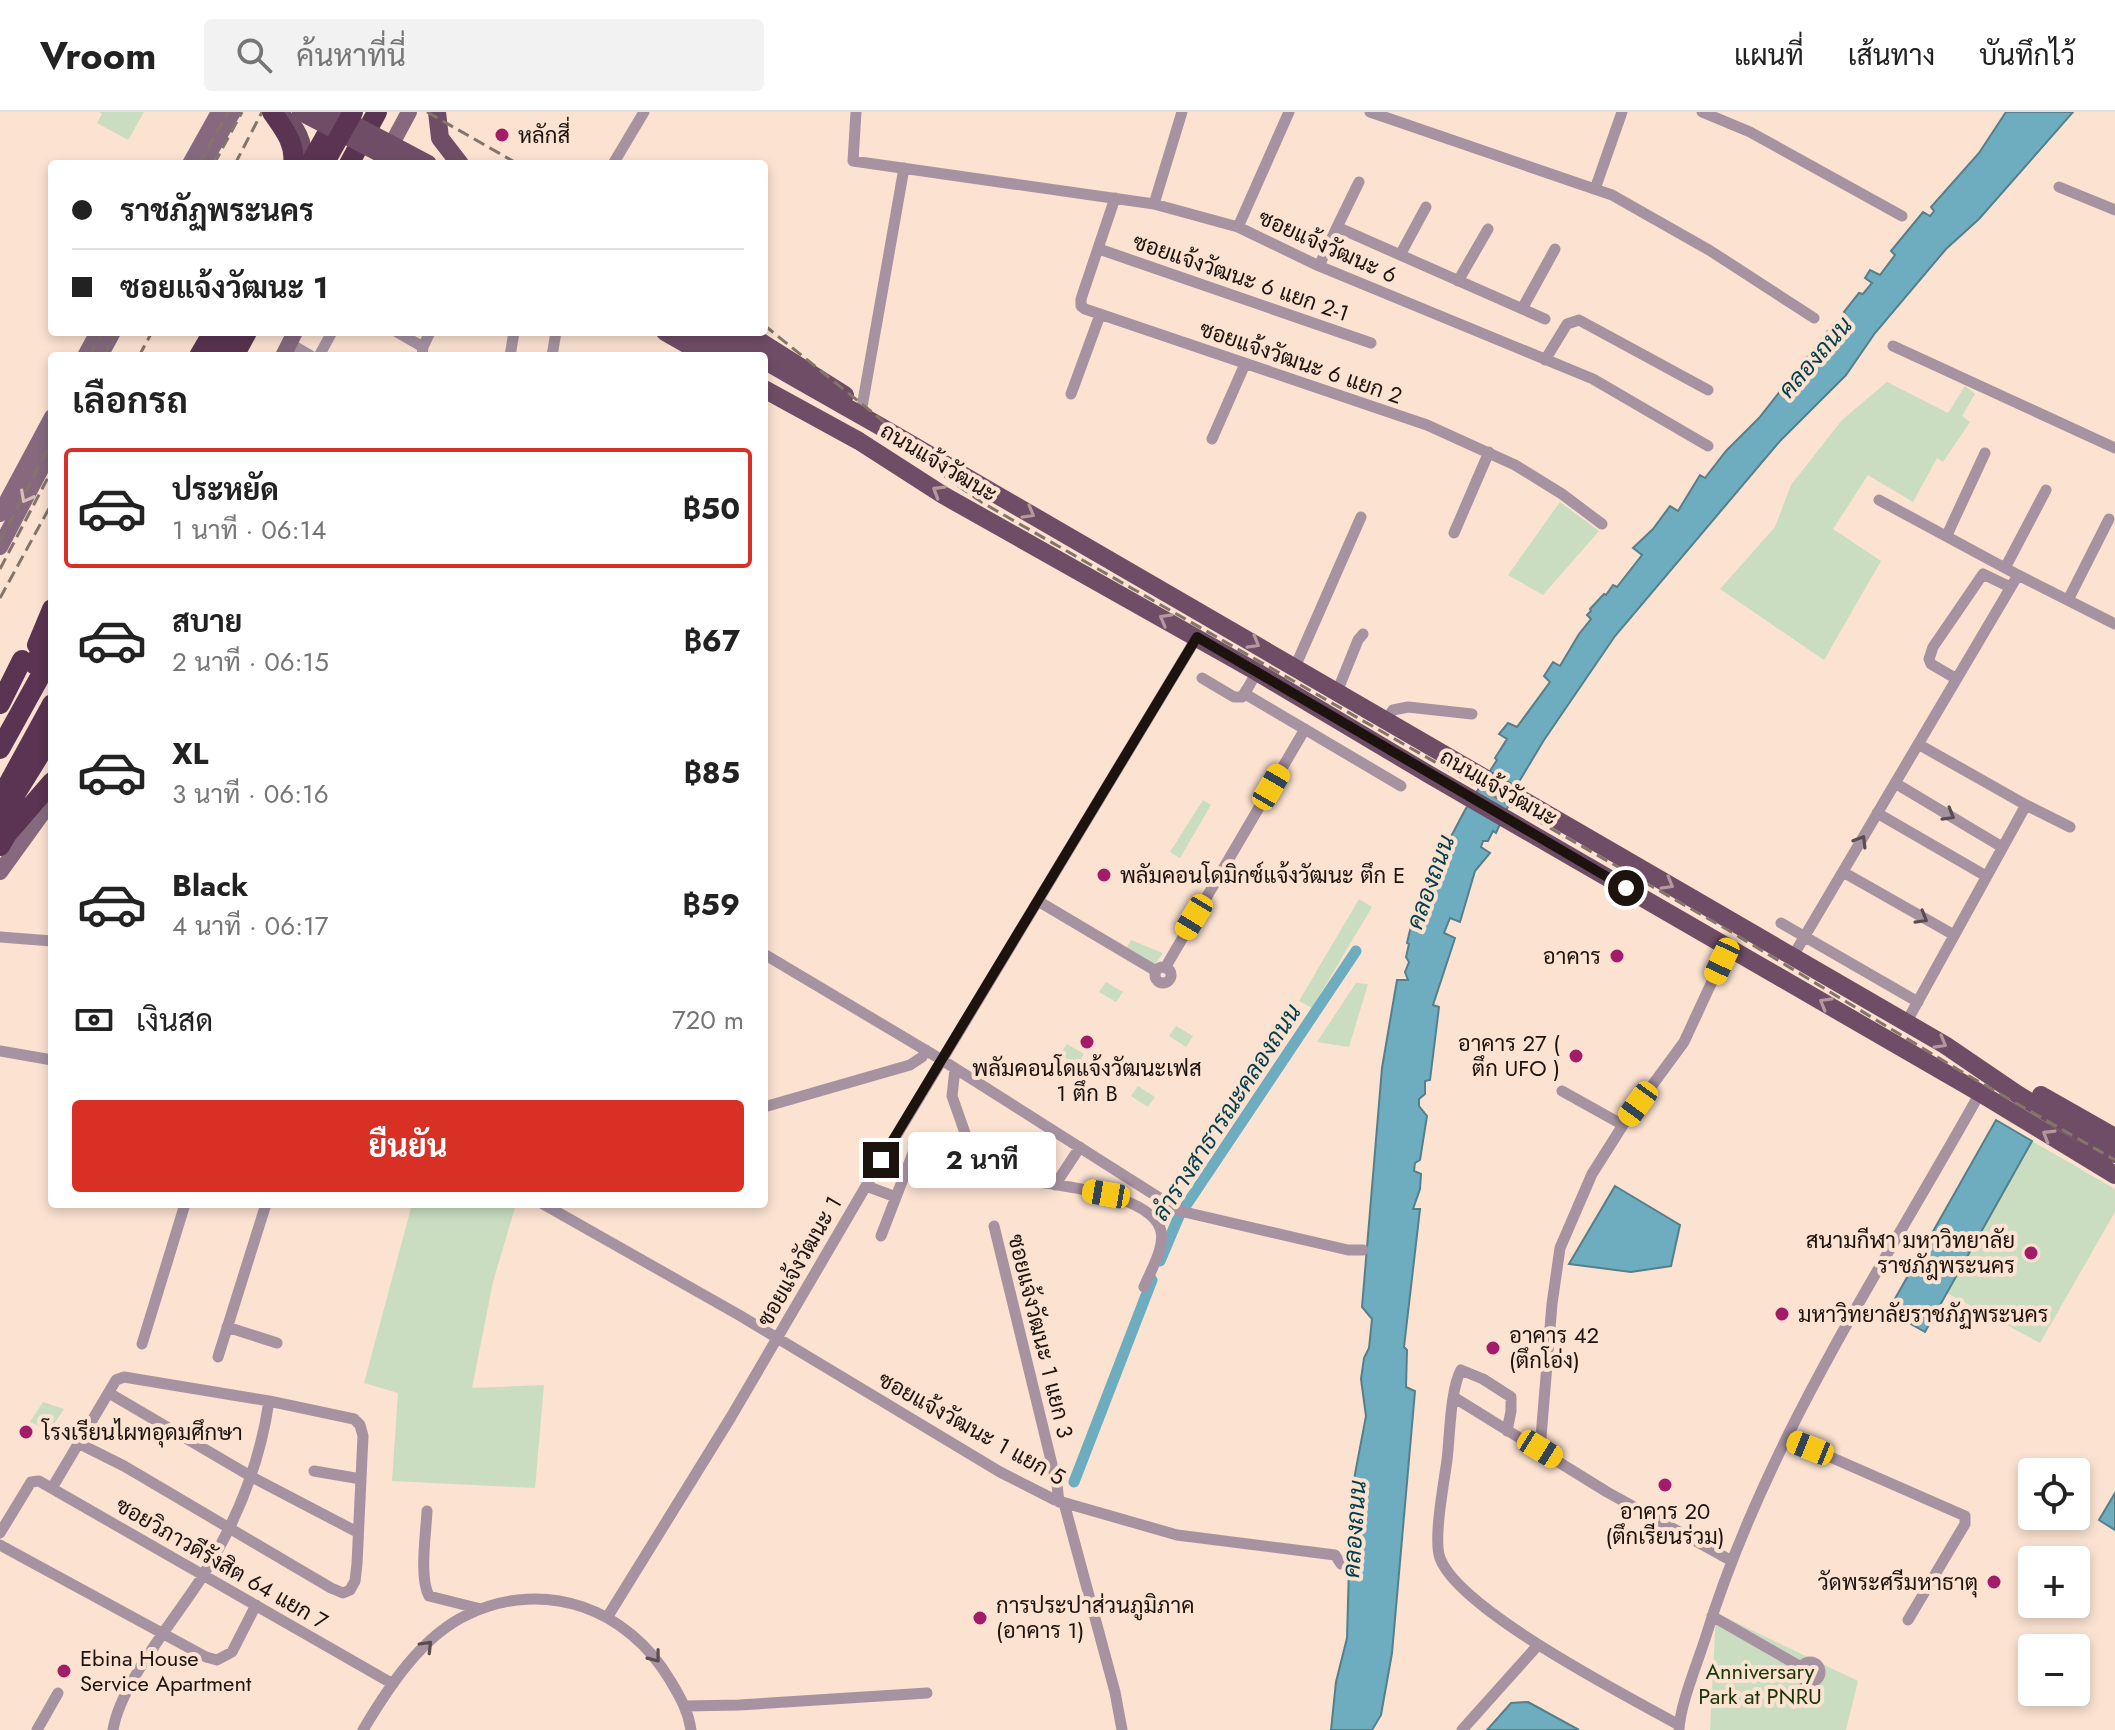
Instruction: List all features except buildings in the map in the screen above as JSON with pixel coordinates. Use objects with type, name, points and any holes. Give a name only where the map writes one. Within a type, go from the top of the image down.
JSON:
[{"type":"highway","points":[[271,112],[288,135],[294,157],[298,160]]},
{"type":"highway","points":[[303,160],[339,112]]},
{"type":"highway","points":[[326,160],[353,112]]},
{"type":"highway","points":[[342,160],[369,112]]},
{"type":"highway","points":[[351,160],[377,112]]},
{"type":"highway","points":[[5,699],[48,617]]},
{"type":"highway","points":[[5,699],[48,639]]},
{"type":"highway","points":[[0,726],[5,699],[22,660]]},
{"type":"highway","points":[[0,749],[48,662]]},
{"type":"highway","points":[[0,773],[48,688]]},
{"type":"highway","points":[[0,799],[48,711]]},
{"type":"highway","points":[[2,833],[48,743]]},
{"type":"highway","points":[[2,833],[48,761]]},
{"type":"highway","points":[[2,833],[48,786]]},
{"type":"main road","points":[[301,112],[393,160]]},
{"type":"main road","points":[[329,112],[422,160]]},
{"type":"main road","points":[[437,112],[440,138],[455,160]]},
{"type":"main road","points":[[672,336],[700,352]]},
{"type":"main road","points":[[699,336],[726,352]]},
{"type":"main road","points":[[723,336],[750,352]]},
{"type":"main road","name":"ถนนแจ้งวัฒนะ","points":[[752,336],[812,372],[862,407],[881,425]]},
{"type":"main road","name":"ถนนแจ้งวัฒนะ","points":[[768,362],[881,425],[1906,1023],[2115,1137]]},
{"type":"main road","name":"ถนนแจ้งวัฒนะ","points":[[768,377],[826,414],[859,441]]},
{"type":"main road","name":"ถนนแจ้งวัฒนะ","points":[[768,391],[859,441],[958,503],[1197,637],[1980,1093],[2115,1175]]},
{"type":"main road","name":"ถนนแจ้งวัฒนะ","points":[[1971,1060],[2004,1085],[2115,1154]]},
{"type":"street","points":[[192,160],[219,112]]},
{"type":"street","points":[[205,160],[233,112]]},
{"type":"street","points":[[302,160],[329,112]]},
{"type":"street","points":[[383,160],[409,112]]},
{"type":"street","points":[[615,160],[644,112]]},
{"type":"street","name":"ซอยแจ้งวัฒนะ 6","points":[[856,112],[853,161],[1154,204],[1238,227],[1319,266],[1593,379],[1708,446]]},
{"type":"street","points":[[1154,204],[1182,112]]},
{"type":"street","points":[[1238,227],[1289,112]]},
{"type":"street","points":[[1370,112],[1612,195],[1671,227],[1814,318]]},
{"type":"street","points":[[1595,189],[1622,112]]},
{"type":"street","points":[[1702,112],[1750,132],[1902,216]]},
{"type":"street","points":[[862,407],[904,168]]},
{"type":"street","points":[[1319,266],[1359,182]]},
{"type":"street","points":[[2059,187],[2115,210]]},
{"type":"street","points":[[1071,394],[1100,315],[1085,309],[1081,302],[1115,198]]},
{"type":"street","points":[[1400,255],[1426,207]]},
{"type":"street","points":[[1337,227],[1545,319]]},
{"type":"street","points":[[1458,281],[1488,229]]},
{"type":"street","name":"ซอยแจ้งวัฒนะ 6 แยก 2-1","points":[[1099,249],[1371,343]]},
{"type":"street","points":[[1522,309],[1555,249]]},
{"type":"street","name":"ซอยแจ้งวัฒนะ 6 แยก 2","points":[[1100,315],[1427,425],[1489,452],[1562,494],[1602,524]]},
{"type":"street","points":[[1545,360],[1567,324],[1579,320],[1708,390]]},
{"type":"street","points":[[402,336],[423,352]]},
{"type":"street","points":[[1893,346],[2115,448]]},
{"type":"street","points":[[1212,439],[1245,364]]},
{"type":"street","points":[[0,514],[48,424]]},
{"type":"street","points":[[1454,533],[1489,452]]},
{"type":"street","points":[[1947,535],[1985,453]]},
{"type":"street","points":[[0,547],[48,456]]},
{"type":"street","points":[[2005,568],[2046,490]]},
{"type":"street","points":[[1879,500],[2115,624]]},
{"type":"street","points":[[1295,667],[1361,517]]},
{"type":"street","points":[[2068,600],[2109,519]]},
{"type":"street","points":[[1955,678],[1931,664],[1929,659],[1933,647],[1983,574],[2010,587]]},
{"type":"street","points":[[1793,956],[2018,575]]},
{"type":"street","points":[[22,660],[48,616]]},
{"type":"street","points":[[1337,692],[1363,634]]},
{"type":"street","name":"ซอยแจ้งวัฒนะ 1","points":[[608,1616],[1197,637]]},
{"type":"street","points":[[1202,678],[1234,697],[1242,697],[1257,672]]},
{"type":"street","points":[[1247,688],[1246,694],[1250,697],[1401,786]]},
{"type":"street","points":[[1386,720],[1393,710],[1408,707],[1472,714]]},
{"type":"street","points":[[1038,901],[1161,970],[1305,729]]},
{"type":"street","points":[[1918,744],[2070,827]]},
{"type":"street","points":[[1895,783],[2002,847]]},
{"type":"street","points":[[1906,1023],[2026,805]]},
{"type":"street","points":[[0,872],[48,806]]},
{"type":"street","points":[[1877,813],[1986,876]]},
{"type":"street","points":[[1843,872],[1954,935]]},
{"type":"street","points":[[1781,923],[1918,1002]]},
{"type":"street","points":[[0,937],[48,941]]},
{"type":"street","points":[[1540,1449],[1552,1304],[1560,1248],[1592,1174],[1623,1125],[1684,1042],[1728,947]]},
{"type":"street","points":[[768,956],[926,1050],[1180,1211],[1348,1250],[1363,1250]]},
{"type":"street","points":[[768,1106],[910,1065],[926,1050]]},
{"type":"street","points":[[0,1051],[48,1059]]},
{"type":"street","points":[[955,1069],[952,1096],[971,1150]]},
{"type":"street","points":[[1562,1091],[1623,1125]]},
{"type":"street","points":[[1507,1431],[1511,1397],[1483,1379],[1461,1370],[1438,1536],[1439,1557],[1453,1579],[1468,1593],[1538,1645],[1679,1727],[1730,1560],[1787,1438],[1850,1318],[1980,1093]]},
{"type":"street","points":[[1055,1185],[1080,1147]]},
{"type":"street","points":[[881,1236],[913,1153]]},
{"type":"street","points":[[1024,1180],[1106,1194],[1121,1199],[1154,1220],[1160,1227],[1161,1242],[1144,1287]]},
{"type":"street","points":[[866,1186],[896,1197]]},
{"type":"street","points":[[142,1344],[184,1208]]},
{"type":"street","points":[[218,1357],[265,1208]]},
{"type":"street","name":"ซอยแจ้งวัฒนะ 1 แยก 5","points":[[550,1208],[778,1338],[1000,1472],[1062,1502],[1177,1535],[1335,1555],[1341,1564]]},
{"type":"street","name":"ซอยแจ้งวัฒนะ 1 แยก 3","points":[[994,1226],[1057,1485],[1115,1692],[1122,1730]]},
{"type":"street","points":[[227,1327],[277,1343]]},
{"type":"street","points":[[52,1488],[116,1380],[124,1377],[269,1401],[354,1419],[360,1425],[363,1436],[355,1581],[350,1590],[343,1593],[124,1466],[80,1444]]},
{"type":"street","points":[[109,1393],[252,1477],[357,1532]]},
{"type":"street","points":[[1455,1398],[1620,1499],[1730,1560]]},
{"type":"street","points":[[118,1728],[123,1697],[203,1575],[252,1477],[269,1401]]},
{"type":"street","points":[[1787,1438],[1965,1516],[1965,1524],[1908,1620]]},
{"type":"street","points":[[314,1471],[361,1479]]},
{"type":"street","name":"ซอยวิภาวดีรังสิต 64 แยก 7","points":[[0,1533],[31,1482],[39,1481],[393,1684]]},
{"type":"street","points":[[427,1511],[425,1589],[429,1596],[481,1609]]},
{"type":"street","points":[[0,1545],[217,1660],[232,1652],[256,1605]]},
{"type":"street","points":[[363,1730],[393,1684],[431,1640],[467,1614],[514,1601],[554,1599],[608,1616],[651,1651],[685,1706],[691,1730]]},
{"type":"street","points":[[1712,1616],[1801,1667]]},
{"type":"street","points":[[1462,1730],[1538,1645]]},
{"type":"street","points":[[37,1730],[58,1693]]},
{"type":"street","points":[[685,1706],[927,1693]]},
{"type":"green space","points":[[99,112],[144,112],[128,140],[97,123],[102,114]]},
{"type":"green space","points":[[1887,382],[1948,413],[1965,386],[1975,394],[1962,416],[1970,422],[1943,462],[1937,458],[1913,502],[1868,475],[1833,529],[1881,561],[1824,660],[1720,589],[1775,527],[1791,485],[1842,420]]},
{"type":"green space","points":[[1560,502],[1599,531],[1543,595],[1508,575]]},
{"type":"green space","points":[[1203,800],[1211,805],[1180,858],[1170,852]]},
{"type":"green space","points":[[1359,899],[1372,907],[1312,1008],[1299,1001]]},
{"type":"green space","points":[[1131,940],[1163,953],[1154,966],[1126,949]]},
{"type":"green space","points":[[1106,982],[1123,992],[1116,1002],[1099,992]]},
{"type":"green space","points":[[1356,983],[1368,984],[1349,1047],[1317,1042]]},
{"type":"green space","points":[[1176,1026],[1193,1036],[1186,1047],[1169,1036]]},
{"type":"green space","points":[[1067,1044],[1084,1054],[1077,1065],[1060,1054]]},
{"type":"green space","points":[[1138,1086],[1155,1097],[1148,1107],[1131,1096]]},
{"type":"green space","name":"สนามกีฬา มหาวิทยาลัย ราชภัฎพระนคร","points":[[2032,1141],[2115,1189],[2115,1212],[2040,1343],[1947,1293]]},
{"type":"green space","points":[[411,1208],[515,1208],[493,1282],[472,1388],[544,1385],[535,1488],[392,1481],[398,1393],[364,1383]]},
{"type":"green space","points":[[43,1402],[64,1409],[50,1430],[30,1422]]},
{"type":"green space","name":"Anniversary Park at PNRU","points":[[1716,1613],[1858,1681],[1846,1730],[1710,1730]]},
{"type":"water","name":"คลองถนน","points":[[2006,112],[2073,112],[1979,219],[1946,249],[1875,333],[1846,375],[1780,441],[1615,636],[1544,740],[1520,780],[1496,833],[1493,831],[1488,841],[1483,841],[1481,847],[1490,853],[1475,871],[1460,922],[1450,918],[1444,933],[1455,938],[1433,1005],[1439,1007],[1430,1080],[1425,1081],[1425,1094],[1419,1099],[1419,1106],[1427,1116],[1420,1160],[1415,1163],[1414,1171],[1421,1174],[1413,1209],[1420,1209],[1404,1347],[1407,1350],[1406,1387],[1415,1391],[1392,1653],[1381,1715],[1372,1730],[1331,1730],[1336,1682],[1347,1638],[1351,1495],[1366,1416],[1361,1379],[1372,1319],[1362,1307],[1382,1068],[1397,980],[1408,980],[1405,972],[1409,962],[1406,957],[1407,943],[1415,909],[1422,903],[1465,810],[1497,760],[1495,758],[1507,739],[1499,734],[1508,723],[1517,727],[1550,682],[1544,676],[1553,662],[1560,666],[1591,619],[1587,615],[1590,609],[1613,585],[1617,587],[1642,555],[1633,548],[1653,529],[1670,506],[1678,511],[1700,475],[1705,478],[1726,451],[1759,418],[1834,323],[1840,328],[1847,319],[1844,312],[1859,293],[1863,294],[1872,283],[1865,278],[1870,270],[1880,275],[1895,255],[1891,251],[1923,212],[1930,216],[1934,211],[1931,207],[1979,153]]},
{"type":"water","points":[[1996,1120],[2032,1141],[1925,1332],[1888,1311]]},
{"type":"water","points":[[1615,1186],[1680,1225],[1671,1266],[1631,1272],[1569,1264]]},
{"type":"water","points":[[2115,1493],[2115,1530],[2099,1520]]},
{"type":"water","points":[[1528,1702],[1579,1730],[1487,1730],[1511,1703]]},
{"type":"waterway","name":"ลำรางสาธารณะคลองถนน","points":[[1160,1261],[1179,1216],[1356,951]]},
{"type":"waterway","name":"ลำรางสาธารณะคลองถนน","points":[[1074,1482],[1152,1280]]},
{"type":"railway","points":[[201,160],[228,112]]},
{"type":"railway","points":[[216,160],[242,112]]},
{"type":"railway","points":[[237,160],[262,112]]},
{"type":"railway","points":[[427,112],[511,160]]},
{"type":"railway","points":[[768,328],[878,417],[947,478],[983,503],[1728,930],[1957,1069],[2115,1160]]},
{"type":"railway","points":[[92,352],[100,336]]},
{"type":"railway","points":[[106,352],[114,336]]},
{"type":"railway","points":[[141,352],[150,336]]},
{"type":"railway","points":[[0,541],[48,449]]},
{"type":"railway","points":[[0,569],[48,478]]},
{"type":"railway","points":[[0,598],[48,510]]},
{"type":"place","name":"หลักสี่","points":[[502,135]]},
{"type":"place","name":"พลัมคอนโดมิกซ์แจ้งวัฒนะ ตึก E","points":[[1104,875]]},
{"type":"place","name":"อาคาร","points":[[1617,956]]},
{"type":"place","name":"พลัมคอนโดแจ้งวัฒนะเฟส 1 ตึก B","points":[[1087,1042]]},
{"type":"place","name":"อาคาร 27 ( ตึก UFO )","points":[[1576,1056]]},
{"type":"place","name":"สนามกีฬา มหาวิทยาลัย ราชภัฎพระนคร","points":[[2031,1253]]},
{"type":"place","name":"มหาวิทยาลัยราชภัฏพระนคร","points":[[1782,1314]]},
{"type":"place","name":"อาคาร 42 (ตึกโอ่ง)","points":[[1493,1348]]},
{"type":"place","name":"โรงเรียนไผทอุดมศึกษา","points":[[26,1432]]},
{"type":"place","name":"อาคาร 20 (ตึกเรียนร่วม)","points":[[1665,1485]]},
{"type":"place","name":"วัดพระศรีมหาธาตุ","points":[[1994,1582]]},
{"type":"place","name":"การประปาส่วนภูมิภาค (อาคาร 1)","points":[[980,1618]]},
{"type":"place","name":"Ebina House Service Apartment","points":[[64,1671]]},
{"type":"route","points":[[881,1160],[1197,637],[1626,888]]}]
